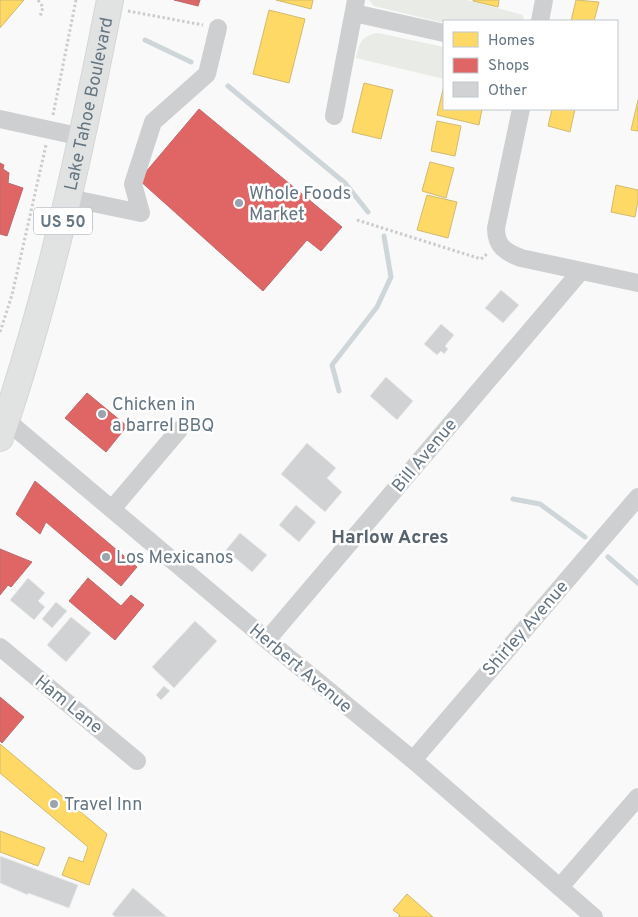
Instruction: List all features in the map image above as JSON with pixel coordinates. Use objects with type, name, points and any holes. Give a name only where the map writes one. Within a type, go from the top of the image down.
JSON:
[{"type":"highway","name":"Lake Tahoe Boulevard","points":[[4,416],[46,288],[69,198],[109,4]]},
{"type":"street","points":[[540,20],[544,0]]},
{"type":"street","points":[[334,116],[355,6],[443,33]]},
{"type":"street","points":[[69,198],[141,212],[132,184],[153,122],[207,74],[218,28]]},
{"type":"street","points":[[521,110],[496,228],[498,243],[508,253],[521,258],[638,283]]},
{"type":"street","points":[[0,119],[82,137]]},
{"type":"street","name":"Bill Avenue","points":[[267,640],[581,271]]},
{"type":"street","name":"Herbert Avenue","points":[[4,416],[267,640],[413,760],[594,917]]},
{"type":"street","points":[[112,508],[179,430]]},
{"type":"street","name":"Shirley Avenue","points":[[413,760],[638,497]]},
{"type":"street","name":"Ham Lane","points":[[0,647],[138,760]]},
{"type":"street","points":[[560,887],[638,797]]},
{"type":"path","points":[[38,0],[43,7],[40,18]]},
{"type":"path","points":[[0,332],[12,295],[50,130],[76,0]]},
{"type":"path","points":[[109,4],[218,28]]},
{"type":"path","points":[[357,220],[481,259],[498,243]]},
{"type":"shaded area","points":[[369,0],[467,0],[523,15],[524,20],[443,20],[443,23],[374,6]]},
{"type":"shaded area","points":[[378,33],[443,47],[443,79],[356,58],[362,41],[368,36]]},
{"type":"building: Homes","points":[[0,0],[24,0],[0,28]]},
{"type":"building: Homes","points":[[276,0],[313,0],[311,9]]},
{"type":"building: Homes","points":[[473,0],[499,0],[498,7]]},
{"type":"building: Homes","points":[[576,0],[599,2],[594,20],[571,20]]},
{"type":"building: Homes","points":[[269,10],[305,19],[289,83],[253,74]]},
{"type":"building: Homes","points":[[364,83],[393,90],[381,139],[352,132]]},
{"type":"building: Homes","points":[[443,89],[443,110],[482,110],[479,125],[437,115]]},
{"type":"building: Homes","points":[[638,100],[638,131],[631,130]]},
{"type":"building: Homes","points":[[552,110],[575,110],[570,132],[548,126]]},
{"type":"building: Homes","points":[[437,121],[461,126],[455,156],[431,151]]},
{"type":"building: Homes","points":[[430,162],[454,168],[446,198],[422,191]]},
{"type":"building: Homes","points":[[616,185],[638,190],[635,217],[611,212]]},
{"type":"building: Homes","points":[[427,195],[457,202],[448,238],[417,230]]},
{"type":"building: Homes","name":"Travel Inn","points":[[0,744],[107,834],[89,885],[62,875],[69,857],[83,862],[88,847],[0,773]]},
{"type":"building: Homes","points":[[0,831],[45,848],[38,866],[0,852]]},
{"type":"building: Homes","points":[[407,894],[433,917],[398,917],[400,915],[393,910]]},
{"type":"building: Shops","points":[[174,0],[200,0],[198,6]]},
{"type":"building: Shops","name":"Whole Foods Market","points":[[199,109],[342,227],[321,251],[307,240],[263,291],[139,180]]},
{"type":"building: Shops","points":[[0,163],[4,165],[3,169],[9,173],[8,183],[23,188],[7,236],[0,234]]},
{"type":"building: Shops","points":[[87,393],[127,426],[106,452],[65,418]]},
{"type":"building: Shops","points":[[35,481],[137,567],[121,586],[46,522],[40,534],[16,514]]},
{"type":"building: Shops","points":[[0,549],[32,562],[11,587],[8,585],[0,595]]},
{"type":"building: Shops","points":[[88,578],[121,606],[131,595],[144,605],[115,640],[69,601]]},
{"type":"building: Shops","points":[[0,697],[24,717],[2,743],[0,741]]},
{"type":"building: Other","points":[[501,290],[519,305],[503,323],[485,308]]},
{"type":"building: Other","points":[[441,324],[454,335],[445,346],[448,349],[444,354],[441,351],[437,355],[424,344]]},
{"type":"building: Other","points":[[386,377],[413,401],[397,420],[370,396]]},
{"type":"building: Other","points":[[307,443],[336,468],[327,478],[342,492],[325,512],[281,474]]},
{"type":"building: Other","points":[[296,505],[316,522],[299,542],[279,525]]},
{"type":"building: Other","points":[[240,533],[267,555],[252,572],[226,550]]},
{"type":"building: Other","points":[[28,578],[45,593],[38,601],[45,607],[34,620],[10,600]]},
{"type":"building: Other","points":[[56,602],[67,611],[52,628],[42,619]]},
{"type":"building: Other","points":[[71,617],[91,633],[66,662],[47,645]]},
{"type":"building: Other","points":[[195,621],[217,641],[174,688],[152,667]]},
{"type":"building: Other","points":[[164,686],[170,691],[161,700],[156,695]]},
{"type":"building: Other","points":[[0,856],[78,885],[69,908],[28,893],[28,895],[0,883]]},
{"type":"building: Other","points":[[133,888],[167,917],[115,917],[112,914]]},
{"type":"waterway","points":[[145,40],[191,62]]},
{"type":"waterway","points":[[228,86],[345,183],[368,212]]},
{"type":"waterway","points":[[339,391],[332,365],[377,307],[391,277],[384,236]]},
{"type":"waterway","points":[[513,499],[540,504],[585,537]]},
{"type":"waterway","points":[[608,557],[638,583]]},
{"type":"place","name":"Whole Foods Market","points":[[239,203]]},
{"type":"place","name":"Chicken in a barrel BBQ","points":[[102,414]]},
{"type":"place","name":"Los Mexicanos","points":[[106,557]]},
{"type":"place","name":"Travel Inn","points":[[54,804]]},
{"type":"district","name":"Harlow Acres","points":[[390,536]]}]
